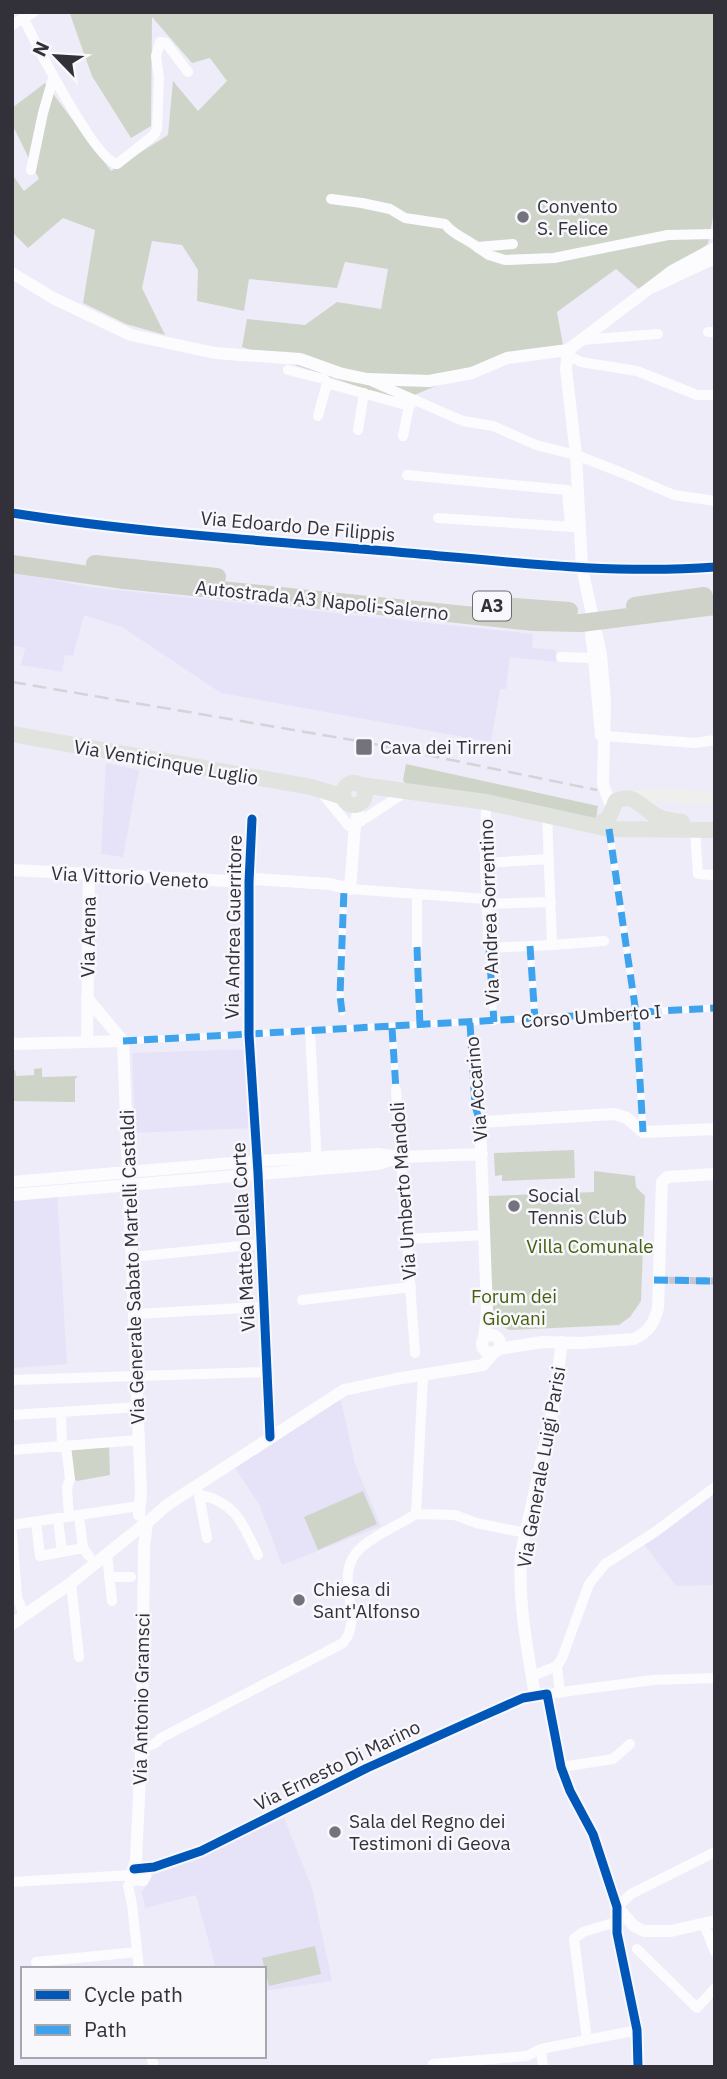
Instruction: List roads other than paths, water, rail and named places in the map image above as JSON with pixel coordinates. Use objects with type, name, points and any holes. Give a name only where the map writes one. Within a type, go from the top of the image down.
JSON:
[{"type":"highway","name":"Autostrada A3 Napoli-Salerno","points":[[12,552],[116,566],[546,611],[617,608],[715,594]]},
{"type":"highway","name":"Autostrada A3 Napoli-Salerno","points":[[12,564],[124,580],[534,622],[581,623],[715,606]]},
{"type":"main road","name":"Via Venticinque Luglio","points":[[12,734],[371,798],[403,791]]},
{"type":"main road","points":[[403,791],[486,802],[547,814],[608,819],[627,828],[715,832]]},
{"type":"main road","points":[[628,795],[663,819],[715,824]]},
{"type":"main road","points":[[608,819],[620,799],[628,795],[715,798]]},
{"type":"street","points":[[12,25],[34,12]]},
{"type":"street","points":[[24,19],[54,78],[99,149],[111,162],[117,164],[154,135],[157,129],[159,78],[156,56],[160,42],[166,43],[188,72]]},
{"type":"street","points":[[31,170],[43,113],[54,78]]},
{"type":"street","points":[[331,199],[390,209],[405,218],[445,223],[451,232],[489,255],[505,260],[542,258],[668,235],[715,234]]},
{"type":"street","points":[[477,247],[513,244]]},
{"type":"street","points":[[12,273],[53,298],[131,335],[215,354],[300,359],[339,373],[367,379],[429,380],[472,373],[507,358],[568,350],[672,271],[715,248]]},
{"type":"street","points":[[653,288],[715,260]]},
{"type":"street","points":[[578,340],[658,334]]},
{"type":"street","points":[[568,350],[572,357],[581,362],[637,371],[696,395],[715,395]]},
{"type":"street","points":[[568,350],[566,369],[576,455],[575,527]]},
{"type":"street","points":[[288,370],[364,393],[412,403],[463,421],[493,426],[536,445],[576,455],[674,495],[715,501]]},
{"type":"street","points":[[367,379],[412,403]]},
{"type":"street","points":[[318,416],[327,383]]},
{"type":"street","points":[[358,430],[364,393]]},
{"type":"street","points":[[402,436],[412,403]]},
{"type":"street","points":[[407,475],[567,490],[601,655],[605,701],[603,784],[636,1013],[643,1132]]},
{"type":"street","name":"Via Edoardo De Filippis","points":[[12,513],[146,530],[582,568]]},
{"type":"street","points":[[438,518],[575,527]]},
{"type":"street","points":[[582,568],[678,570],[715,567]]},
{"type":"street","points":[[590,634],[599,733],[604,754]]},
{"type":"street","points":[[561,657],[593,658]]},
{"type":"street","points":[[605,736],[695,743],[715,740]]},
{"type":"street","points":[[603,784],[615,793],[628,795]]},
{"type":"street","points":[[320,789],[352,826]]},
{"type":"street","points":[[352,826],[403,791]]},
{"type":"street","points":[[342,1012],[340,996],[354,795]]},
{"type":"street","name":"Via Andrea Sorrentino","points":[[486,802],[486,901],[494,1022]]},
{"type":"street","points":[[547,814],[552,944]]},
{"type":"street","name":"Via Andrea Guerritore","points":[[249,1035],[249,882],[252,819]]},
{"type":"street","points":[[695,831],[698,874],[712,874]]},
{"type":"street","points":[[485,863],[549,859]]},
{"type":"street","name":"Via Vittorio Veneto","points":[[12,870],[249,882],[255,878],[330,884],[347,889]]},
{"type":"street","name":"Via Arena","points":[[89,876],[87,999],[92,1042]]},
{"type":"street","points":[[347,889],[486,901],[551,902]]},
{"type":"street","points":[[417,894],[420,1026]]},
{"type":"street","points":[[489,948],[604,941]]},
{"type":"street","points":[[530,946],[535,1020]]},
{"type":"street","name":"Via Arena","points":[[87,999],[123,1041]]},
{"type":"street","name":"Corso Umberto I","points":[[123,1041],[715,1009]]},
{"type":"street","points":[[92,1042],[104,1037],[106,1021]]},
{"type":"street","name":"Via Accarino","points":[[470,1023],[475,1106],[480,1122],[482,1154],[487,1312],[494,1343]]},
{"type":"street","name":"Via Umberto Mandoli","points":[[392,1028],[415,1353]]},
{"type":"street","points":[[310,1031],[317,1163]]},
{"type":"street","name":"Via Matteo Della Corte","points":[[249,1035],[258,1167],[270,1437]]},
{"type":"street","points":[[12,1044],[123,1041]]},
{"type":"street","name":"Via Generale Sabato Martelli Castaldi","points":[[123,1041],[143,1514]]},
{"type":"street","points":[[480,1122],[614,1114],[627,1118],[643,1132],[715,1129]]},
{"type":"street","points":[[12,1182],[54,1185],[317,1163],[378,1154],[401,1157],[482,1154]]},
{"type":"street","points":[[12,1525],[69,1517],[143,1514],[167,1505],[199,1491],[270,1437],[344,1390],[483,1365],[494,1343],[520,1346],[632,1333],[641,1329],[650,1317],[658,1176],[663,1171],[715,1173]]},
{"type":"street","points":[[566,1341],[580,1343],[634,1339],[651,1327],[658,1308],[662,1182],[667,1177],[715,1173]]},
{"type":"street","points":[[12,1195],[54,1185]]},
{"type":"street","points":[[407,1239],[485,1235]]},
{"type":"street","points":[[132,1256],[260,1244]]},
{"type":"street","points":[[302,1300],[411,1287]]},
{"type":"street","points":[[134,1314],[264,1307]]},
{"type":"street","name":"Via Generale Luigi Parisi","points":[[566,1341],[520,1569],[532,1676],[548,1694],[561,1767],[570,1791],[593,1834],[617,1907],[617,1922],[637,2030],[638,2067]]},
{"type":"street","points":[[12,1380],[267,1373]]},
{"type":"street","points":[[416,1514],[423,1376]]},
{"type":"street","points":[[12,1415],[138,1407]]},
{"type":"street","points":[[61,1412],[70,1479],[67,1488],[69,1517],[62,1552]]},
{"type":"street","points":[[12,1450],[139,1440]]},
{"type":"street","points":[[715,1487],[655,1532],[605,1564],[589,1584],[548,1694],[653,1680],[715,1678]]},
{"type":"street","points":[[199,1491],[207,1538]]},
{"type":"street","points":[[199,1491],[235,1511],[258,1555]]},
{"type":"street","points":[[12,1624],[19,1611],[71,1583],[107,1555],[143,1514]]},
{"type":"street","name":"Via Antonio Gramsci","points":[[140,1873],[136,1851],[142,1740],[143,1514]]},
{"type":"street","points":[[142,1740],[161,1738],[343,1643],[351,1627],[347,1588],[350,1563],[354,1555],[363,1545],[416,1514],[454,1515],[476,1523],[526,1533]]},
{"type":"street","points":[[36,1522],[40,1556],[86,1552],[69,1517]]},
{"type":"street","points":[[12,1533],[19,1611]]},
{"type":"street","points":[[107,1555],[111,1601]]},
{"type":"street","points":[[109,1577],[131,1577]]},
{"type":"street","points":[[71,1583],[79,1657]]},
{"type":"street","points":[[532,1676],[557,1666]]},
{"type":"street","name":"Via Ernesto Di Marino","points":[[140,1873],[201,1851],[367,1768],[478,1718],[548,1694]]},
{"type":"street","points":[[561,1767],[613,1759],[630,1744]]},
{"type":"street","points":[[715,1852],[631,1894],[617,1907],[634,1926],[644,1931],[671,1931],[709,1923],[715,1952]]},
{"type":"street","points":[[12,1882],[140,1873],[130,1899],[139,1967]]},
{"type":"street","points":[[587,2040],[574,1939],[583,1932],[617,1922]]},
{"type":"street","points":[[637,1949],[697,2008],[715,1989]]},
{"type":"street","points":[[36,1962],[137,1952]]},
{"type":"street","points":[[433,2064],[527,2056],[541,2049],[637,2030]]},
{"type":"street","points":[[541,2049],[543,2067]]},
{"type":"tunnel","points":[[658,1280],[715,1281]]},
{"type":"railway","points":[[12,682],[364,742],[597,790]]},
{"type":"place","name":"Convento S. Felice","points":[[523,217]]},
{"type":"place","name":"Cava dei Tirreni","points":[[364,747]]},
{"type":"place","name":"Social Tennis Club","points":[[514,1206]]},
{"type":"place","name":"Chiesa di Sant'Alfonso","points":[[299,1600]]},
{"type":"place","name":"Sala del Regno dei Testimoni di Geova","points":[[335,1832]]},
{"type":"park label","name":"Villa Comunale","points":[[590,1246]]},
{"type":"park label","name":"Forum dei Giovani","points":[[514,1307]]}]
